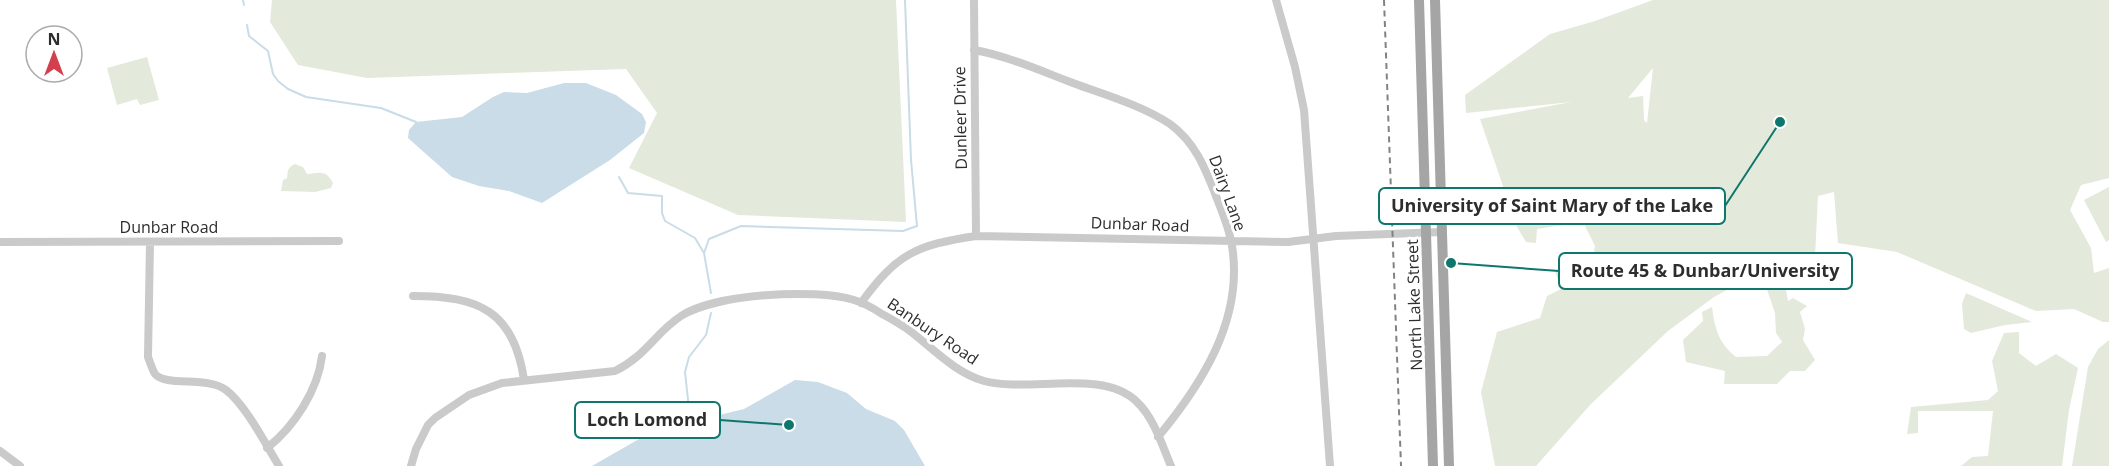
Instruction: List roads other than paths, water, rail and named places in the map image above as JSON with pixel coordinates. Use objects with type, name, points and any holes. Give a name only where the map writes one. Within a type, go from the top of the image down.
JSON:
[{"type":"main road","name":"North Lake Street","points":[[1419,0],[1433,466]]},
{"type":"main road","name":"North Lake Street","points":[[1435,0],[1449,466]]},
{"type":"street","name":"Dunleer Drive","points":[[974,0],[976,236]]},
{"type":"street","points":[[1276,0],[1304,110],[1330,466]]},
{"type":"street","name":"Dairy Lane","points":[[974,50],[1000,56],[1145,110],[1170,125],[1189,142],[1202,161],[1231,242],[1234,279],[1231,304],[1223,332],[1206,369],[1193,392],[1158,437]]},
{"type":"street","name":"Dunbar Road","points":[[861,303],[895,263],[906,255],[942,241],[976,236],[1288,242],[1442,232]]},
{"type":"street","name":"Dunbar Road","points":[[0,242],[339,241]]},
{"type":"street","points":[[150,243],[148,357],[153,371],[164,379],[207,382],[226,390],[245,413],[279,466]]},
{"type":"street","name":"Banbury Road","points":[[411,466],[423,435],[435,418],[469,395],[502,383],[615,371],[642,354],[670,324],[699,307],[739,298],[796,294],[838,297],[861,303],[905,327],[966,374],[984,381],[1004,384],[1095,385],[1117,388],[1138,403],[1148,416],[1171,466]]},
{"type":"street","points":[[413,296],[456,298],[477,304],[493,315],[506,327],[515,342],[524,380]]},
{"type":"street","points":[[267,448],[299,412],[308,398],[316,382],[322,356]]},
{"type":"street","points":[[0,451],[20,466]]},
{"type":"water","points":[[564,83],[586,83],[616,95],[642,114],[646,122],[644,133],[610,160],[542,203],[509,191],[479,186],[452,177],[408,138],[409,130],[416,122],[462,117],[504,92],[527,93]]},
{"type":"water","points":[[795,380],[818,382],[847,393],[866,409],[895,421],[904,430],[925,466],[592,466],[646,435],[665,428],[744,409]]},
{"type":"waterway","points":[[243,0],[244,5]]},
{"type":"waterway","points":[[704,253],[709,239],[741,226],[903,231],[917,226],[911,160],[905,0]]},
{"type":"waterway","points":[[247,25],[249,36],[268,51],[273,74],[288,89],[306,97],[381,108],[416,122]]},
{"type":"waterway","points":[[619,177],[628,193],[662,196],[662,213],[665,221],[695,238],[704,253],[711,293]]},
{"type":"waterway","points":[[696,421],[689,409],[685,372],[689,357],[706,335],[711,313]]},
{"type":"railway","points":[[1384,0],[1401,466]]},
{"type":"place","name":"University of Saint Mary of the Lake","points":[[1780,122]]},
{"type":"place","name":"Route 45 & Dunbar/University","points":[[1451,263]]},
{"type":"place","name":"Loch Lomond","points":[[789,425]]}]
